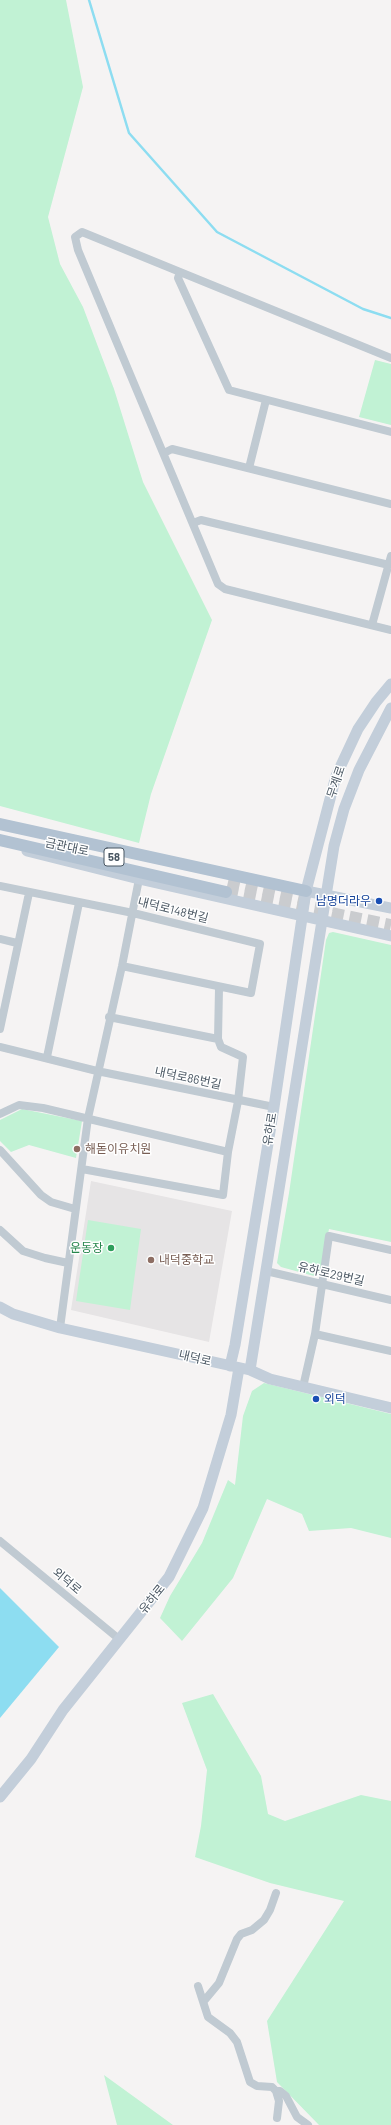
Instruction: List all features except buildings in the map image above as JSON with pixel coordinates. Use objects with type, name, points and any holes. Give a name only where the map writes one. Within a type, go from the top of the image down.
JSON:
[{"type":"main road","points":[[0,824],[306,891]]},
{"type":"main road","name":"금관대로","points":[[0,832],[227,887],[0,841]]},
{"type":"street","points":[[391,358],[82,232],[75,237],[78,250],[218,584],[225,589],[391,630]]},
{"type":"street","points":[[180,272],[178,278],[229,390],[391,432]]},
{"type":"street","points":[[249,468],[266,400]]},
{"type":"street","points":[[164,453],[172,449],[391,504]]},
{"type":"street","points":[[192,523],[201,520],[389,565]]},
{"type":"street","points":[[372,625],[391,556]]},
{"type":"street","name":"무계로","points":[[306,891],[336,776],[358,729],[388,687]]},
{"type":"street","name":"무계로","points":[[326,895],[334,846],[344,808],[368,752],[391,708]]},
{"type":"street","points":[[0,841],[41,856],[391,936]]},
{"type":"street","points":[[60,1328],[88,1118],[109,1017],[122,966],[139,879]]},
{"type":"street","name":"내덕로148번길","points":[[0,886],[79,903],[133,912],[260,944],[251,993],[219,988]]},
{"type":"street","points":[[306,891],[391,908]]},
{"type":"street","name":"유하로","points":[[239,1368],[235,1345],[274,1107],[306,891]]},
{"type":"street","points":[[0,1029],[29,892]]},
{"type":"street","name":"유하로","points":[[0,1797],[31,1759],[63,1710],[169,1577],[203,1508],[231,1415],[239,1368],[266,1271],[326,895]]},
{"type":"street","points":[[47,1058],[79,903]]},
{"type":"street","points":[[0,940],[17,943]]},
{"type":"street","points":[[82,1169],[223,1195],[228,1152],[238,1101],[243,1056],[221,1047],[218,1039],[219,988],[122,966]]},
{"type":"street","points":[[109,1017],[218,1039]]},
{"type":"street","name":"내덕로86번길","points":[[0,1047],[97,1071],[238,1101],[274,1107]]},
{"type":"street","points":[[0,1114],[19,1105],[43,1108],[228,1152]]},
{"type":"street","points":[[0,1150],[41,1195],[51,1202],[75,1209]]},
{"type":"street","points":[[0,1230],[23,1251],[68,1263]]},
{"type":"street","points":[[303,1387],[315,1334],[329,1236],[391,1250]]},
{"type":"street","name":"유하로29번길","points":[[266,1271],[391,1300]]},
{"type":"street","name":"내덕로","points":[[0,1307],[13,1314],[60,1328],[239,1368],[270,1379],[391,1408]]},
{"type":"street","points":[[315,1334],[391,1351]]},
{"type":"street","name":"외덕로","points":[[0,1541],[119,1639]]},
{"type":"street","points":[[204,2001],[219,1983],[237,1939],[241,1934],[252,1930],[264,1920],[270,1910],[276,1893]]},
{"type":"street","points":[[198,1986],[208,2017],[230,2033],[237,2042],[250,2082],[257,2086],[272,2087],[276,2091],[280,2091],[286,2096],[297,2117],[308,2125]]},
{"type":"street","points":[[276,2091],[279,2101],[277,2118]]},
{"type":"shaded area","name":"내덕중학교","points":[[91,1181],[232,1211],[209,1342],[71,1310]]},
{"type":"green space","points":[[0,0],[66,0],[83,87],[48,217],[60,264],[83,307],[114,389],[143,482],[212,620],[151,794],[139,843],[0,806]]},
{"type":"green space","points":[[375,360],[391,364],[391,425],[359,417]]},
{"type":"green space","points":[[333,932],[391,945],[391,1242],[329,1229],[320,1273],[314,1276],[281,1267],[277,1263],[289,1193],[326,940],[329,933]]},
{"type":"green space","points":[[22,1109],[82,1121],[76,1158],[29,1145],[11,1152],[0,1141],[0,1120]]},
{"type":"green space","name":"운동장","points":[[88,1220],[141,1229],[130,1310],[76,1301]]},
{"type":"green space","points":[[264,1383],[391,1414],[391,1538],[351,1528],[309,1531],[302,1514],[267,1499],[233,1578],[182,1641],[160,1618],[170,1596],[202,1543],[228,1480],[235,1485],[243,1416],[252,1391]]},
{"type":"green space","points":[[213,1694],[261,1776],[268,1814],[285,1821],[361,1795],[391,1801],[391,2125],[319,2125],[277,2082],[267,2021],[344,1901],[270,1883],[195,1857],[201,1826],[207,1770],[182,1703]]},
{"type":"green space","points":[[104,2075],[173,2125],[117,2125]]},
{"type":"water","points":[[0,1588],[59,1647],[0,1718]]},
{"type":"waterway","points":[[89,0],[129,133],[217,232],[363,309],[391,318]]},
{"type":"tunnel","points":[[228,882],[335,906]]},
{"type":"tunnel","points":[[226,892],[391,925]]},
{"type":"place","name":"남명더라우","points":[[379,901]]},
{"type":"place","name":"해돋이유치원","points":[[77,1149]]},
{"type":"place","name":"운동장","points":[[111,1248]]},
{"type":"place","name":"내덕중학교","points":[[151,1260]]},
{"type":"place","name":"외덕","points":[[316,1399]]}]
